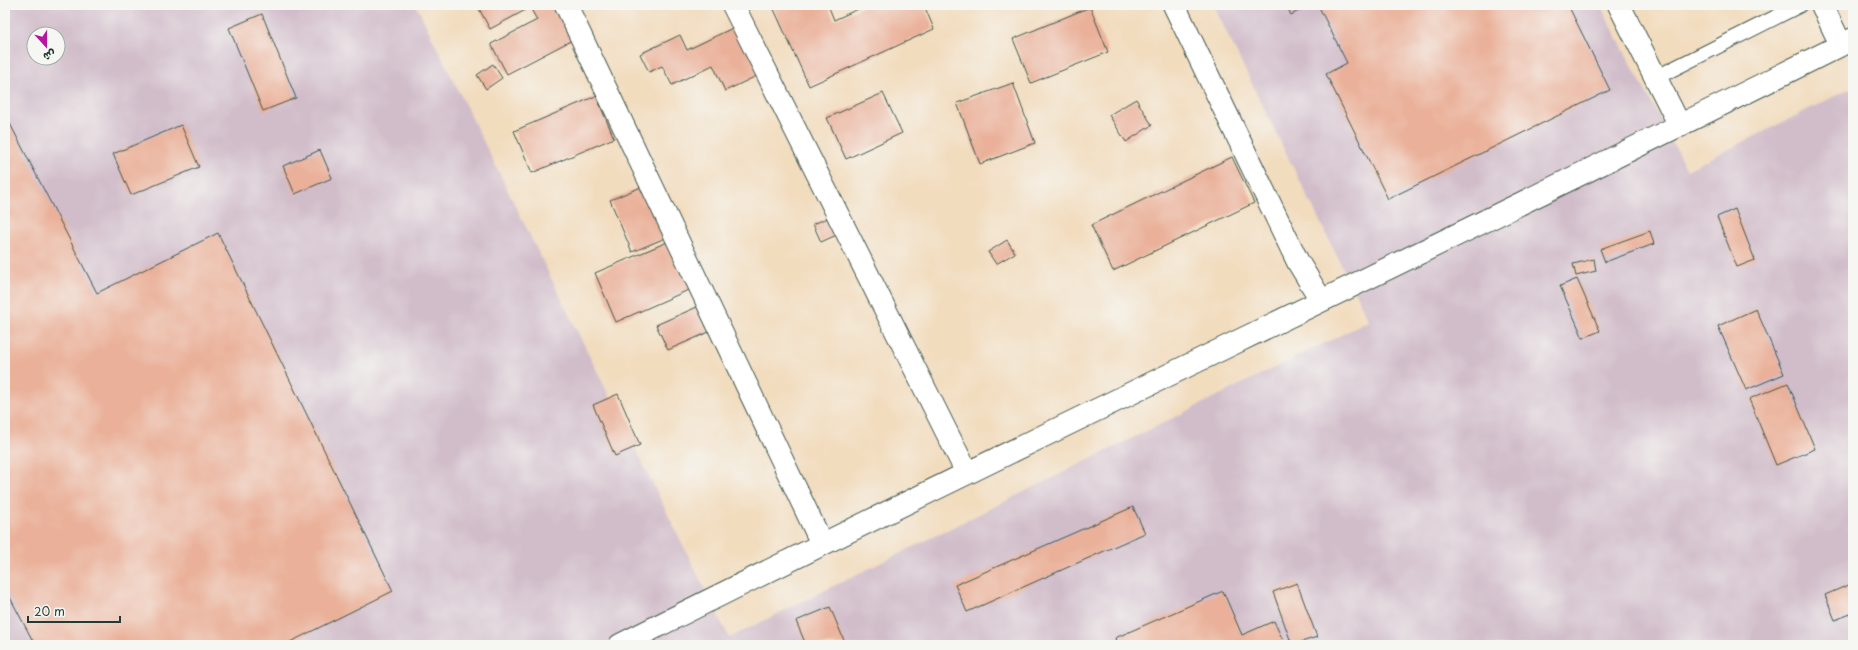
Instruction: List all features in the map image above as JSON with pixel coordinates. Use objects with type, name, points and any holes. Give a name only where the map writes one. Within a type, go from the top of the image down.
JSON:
[{"type":"street","points":[[566,5],[822,544]]},
{"type":"street","points":[[734,5],[967,474]]},
{"type":"street","points":[[1174,5],[1298,262],[1321,300]]},
{"type":"street","points":[[1619,5],[1680,126]]},
{"type":"street","points":[[620,645],[822,544],[1680,126],[1847,42],[1822,5]]},
{"type":"lane","points":[[1655,78],[1800,5]]},
{"type":"shaded area","points":[[5,5],[416,5],[729,638],[1369,321],[1213,5],[1600,5],[1687,170],[1853,87],[1853,645],[5,645]]},
{"type":"building","points":[[477,5],[535,5],[490,29]]},
{"type":"building","points":[[539,5],[564,5],[580,36],[507,74],[491,44],[537,20],[531,9]]},
{"type":"building","points":[[772,5],[828,5],[834,20],[867,5],[924,5],[934,29],[809,86]]},
{"type":"building","points":[[1286,5],[1310,5],[1291,15]]},
{"type":"building","points":[[1318,5],[1568,5],[1610,90],[1388,199],[1326,74],[1347,63]]},
{"type":"building","points":[[1090,7],[1108,52],[1031,83],[1013,39]]},
{"type":"building","points":[[262,14],[296,98],[263,111],[229,28]]},
{"type":"building","points":[[743,23],[765,72],[725,91],[713,65],[672,85],[662,66],[649,72],[640,54],[680,35],[687,50]]},
{"type":"building","points":[[493,64],[502,78],[486,89],[477,75]]},
{"type":"building","points":[[1013,83],[1035,143],[980,164],[957,103]]},
{"type":"building","points":[[883,93],[902,133],[846,159],[827,118]]},
{"type":"building","points":[[596,96],[614,138],[532,173],[514,131]]},
{"type":"building","points":[[1136,99],[1152,125],[1126,142],[1109,115]]},
{"type":"building","points":[[5,114],[97,293],[218,233],[393,591],[284,645],[35,645],[5,588]]},
{"type":"building","points":[[181,125],[199,167],[131,195],[113,154]]},
{"type":"building","points":[[320,150],[332,178],[295,194],[283,166]]},
{"type":"building","points":[[1232,157],[1254,203],[1113,271],[1091,225]]},
{"type":"building","points":[[653,182],[675,234],[632,252],[610,200]]},
{"type":"building","points":[[1735,209],[1755,260],[1737,267],[1717,217]]},
{"type":"building","points":[[833,216],[841,233],[821,242],[813,224]]},
{"type":"building","points":[[1650,231],[1654,244],[1605,262],[1600,249]]},
{"type":"building","points":[[672,240],[693,288],[616,322],[595,273]]},
{"type":"building","points":[[1007,240],[1015,253],[996,264],[988,252]]},
{"type":"building","points":[[1594,259],[1596,271],[1576,276],[1573,264]]},
{"type":"building","points":[[1577,279],[1600,331],[1583,338],[1560,286]]},
{"type":"building","points":[[697,307],[709,332],[668,350],[656,325]]},
{"type":"building","points":[[1756,309],[1784,374],[1746,390],[1718,326]]},
{"type":"building","points":[[1788,383],[1815,449],[1776,465],[1749,399]]},
{"type":"building","points":[[618,394],[640,445],[615,456],[593,405]]},
{"type":"building","points":[[1133,507],[1145,533],[967,612],[955,585]]},
{"type":"building","points":[[1297,583],[1317,637],[1292,645],[1273,592]]},
{"type":"building","points":[[1853,583],[1853,613],[1835,620],[1825,595]]},
{"type":"building","points":[[1223,591],[1242,635],[1274,621],[1285,645],[1107,645],[1116,641],[1115,638]]},
{"type":"building","points":[[830,607],[846,645],[806,645],[796,621]]}]
